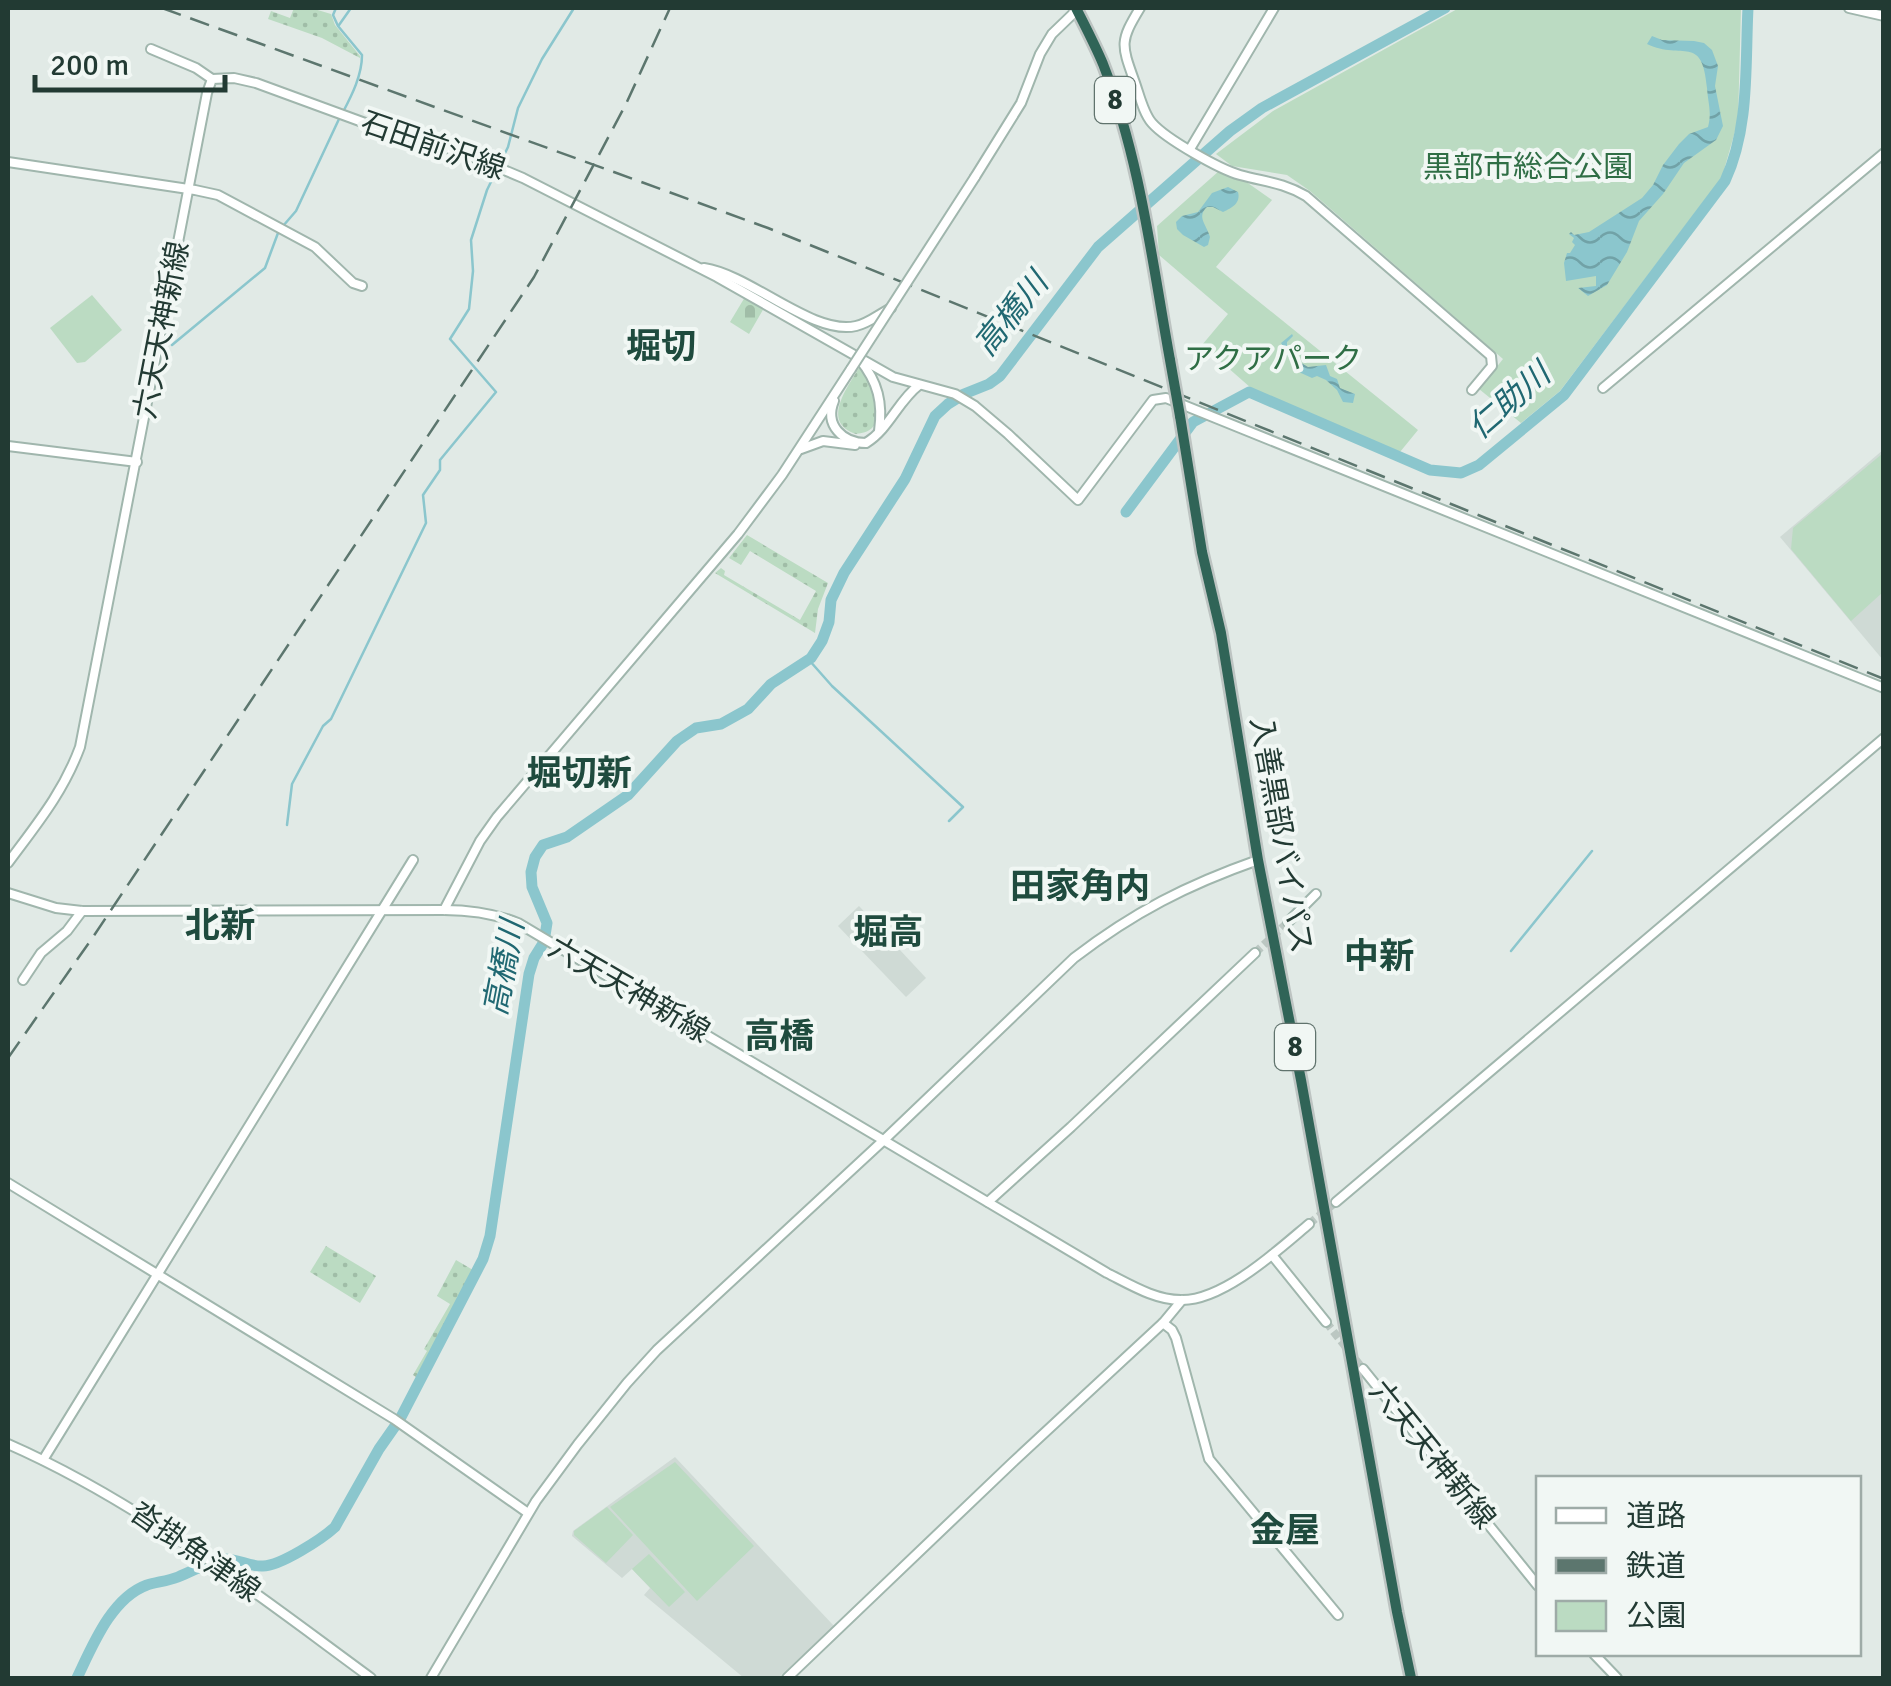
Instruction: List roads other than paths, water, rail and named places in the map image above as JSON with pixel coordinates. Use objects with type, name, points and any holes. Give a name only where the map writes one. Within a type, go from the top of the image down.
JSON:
[{"type":"highway","name":"入善黒部バイパス","points":[[1077,8],[1102,62],[1123,124],[1140,197],[1202,552],[1221,632],[1258,860],[1412,1678]]},
{"type":"street","points":[[444,910],[480,841],[738,534],[798,450],[1021,103],[1052,34],[1077,8]]},
{"type":"street","points":[[1140,8],[1123,41],[1150,122],[1214,164],[1240,175],[1289,186],[1306,196],[1491,356],[1493,362],[1472,390]]},
{"type":"street","points":[[1190,148],[1274,8]]},
{"type":"street","points":[[1850,8],[1884,16]]},
{"type":"street","points":[[151,49],[196,68],[212,80],[189,189]]},
{"type":"street","name":"石田前沢線","points":[[212,80],[234,78],[256,83],[376,127],[479,158],[534,183],[694,266],[893,377],[955,394],[1008,434],[1078,500],[1153,400],[1166,398],[1884,688]]},
{"type":"street","points":[[1604,388],[1884,153]]},
{"type":"street","points":[[8,162],[218,195],[315,247],[353,283],[362,286]]},
{"type":"street","name":"六天天神新線","points":[[8,864],[48,812],[80,747],[189,189]]},
{"type":"street","name":"石田前沢線","points":[[694,266],[722,271],[835,327],[854,326],[891,308]]},
{"type":"street","points":[[858,357],[878,390],[879,434]]},
{"type":"street","points":[[842,383],[830,418],[839,433],[859,444]]},
{"type":"street","points":[[798,450],[823,441],[851,446],[866,443],[879,434],[907,394],[919,385]]},
{"type":"street","points":[[8,446],[137,462]]},
{"type":"street","points":[[1336,1202],[1884,738]]},
{"type":"street","points":[[43,1460],[412,860]]},
{"type":"street","points":[[431,1678],[528,1514],[588,1430],[656,1350],[1074,958],[1104,935],[1178,891],[1258,860]]},
{"type":"street","name":"六天天神新線","points":[[8,894],[82,911],[444,910],[489,913],[518,923],[1134,1287],[1148,1294],[1182,1300]]},
{"type":"street","points":[[1288,922],[1316,894]]},
{"type":"street","points":[[23,980],[41,953],[82,911]]},
{"type":"street","points":[[988,1202],[1255,953]]},
{"type":"street","points":[[8,1183],[394,1419],[528,1514]]},
{"type":"street","points":[[787,1678],[1163,1323],[1182,1300],[1221,1289],[1272,1255],[1308,1224]]},
{"type":"street","points":[[1272,1255],[1326,1322]]},
{"type":"street","points":[[1163,1323],[1176,1338],[1209,1459],[1338,1614]]},
{"type":"street","name":"六天天神新線","points":[[1363,1369],[1536,1584]]},
{"type":"street","name":"沓掛魚津線","points":[[8,1444],[128,1505],[371,1678]]},
{"type":"street","points":[[1596,1656],[1618,1678]]},
{"type":"water","points":[[1652,36],[1704,43],[1712,50],[1718,66],[1715,86],[1723,126],[1716,140],[1684,163],[1639,221],[1627,252],[1607,285],[1588,296],[1578,288],[1596,286],[1596,276],[1566,281],[1564,263],[1575,245],[1569,234],[1589,232],[1642,198],[1679,144],[1689,134],[1708,127],[1710,117],[1701,60],[1689,52],[1647,44]]},
{"type":"water","points":[[1228,187],[1238,192],[1235,205],[1223,212],[1207,207],[1202,214],[1210,237],[1208,245],[1204,247],[1177,229],[1176,222],[1182,216],[1198,212],[1212,193]]},
{"type":"water","points":[[1292,334],[1287,347],[1298,361],[1308,367],[1326,365],[1340,388],[1355,394],[1353,403],[1343,402],[1326,380],[1301,373],[1292,364],[1281,343]]},
{"type":"waterway","points":[[336,8],[333,15],[338,26],[362,55],[358,77],[343,112]]},
{"type":"waterway","points":[[339,25],[351,8]]},
{"type":"waterway","points":[[287,825],[292,784],[323,726],[331,719],[426,523],[423,495],[440,470],[440,460],[496,392],[450,339],[469,309],[471,240],[487,190],[508,147],[518,108],[542,59],[574,8]]},
{"type":"waterway","name":"高橋川","points":[[77,1678],[104,1625],[134,1591],[222,1559],[258,1566],[280,1562],[329,1532],[400,1419],[483,1259],[490,1236],[529,974],[544,942],[547,923],[532,887],[531,872],[543,845],[567,837],[628,795],[677,741],[696,728],[721,724],[748,709],[771,684],[811,658],[822,641],[831,600],[844,573],[905,479],[935,416],[964,394],[1000,376],[1098,247],[1230,131],[1262,108],[1445,8]]},
{"type":"waterway","name":"仁助川","points":[[1126,512],[1193,422],[1249,392],[1430,470],[1461,473],[1479,465],[1564,395],[1725,181],[1742,118],[1748,8]]},
{"type":"waterway","points":[[283,226],[296,211],[339,119]]},
{"type":"waterway","points":[[172,345],[265,268],[278,233]]},
{"type":"waterway","points":[[809,660],[963,807],[949,821]]},
{"type":"waterway","points":[[1511,951],[1592,851]]},
{"type":"tunnel","points":[[1255,953],[1288,922]]},
{"type":"tunnel","points":[[1309,1224],[1336,1202]]},
{"type":"tunnel","points":[[1326,1322],[1363,1369]]},
{"type":"railway","points":[[162,8],[768,228],[1884,679]]},
{"type":"railway","points":[[8,1058],[534,277],[626,104],[670,8]]},
{"type":"district","name":"堀切","points":[[661,346]]},
{"type":"district","name":"堀切新","points":[[579,773]]},
{"type":"district","name":"田家角内","points":[[1080,886]]},
{"type":"district","name":"北新","points":[[220,925]]},
{"type":"district","name":"堀高","points":[[888,932]]},
{"type":"district","name":"中新","points":[[1379,956]]},
{"type":"district","name":"高橋","points":[[779,1036]]},
{"type":"district","name":"金屋","points":[[1285,1530]]},
{"type":"park label","name":"黒部市総合公園","points":[[1528,167]]},
{"type":"park label","name":"アクアパーク","points":[[1273,359]]}]
